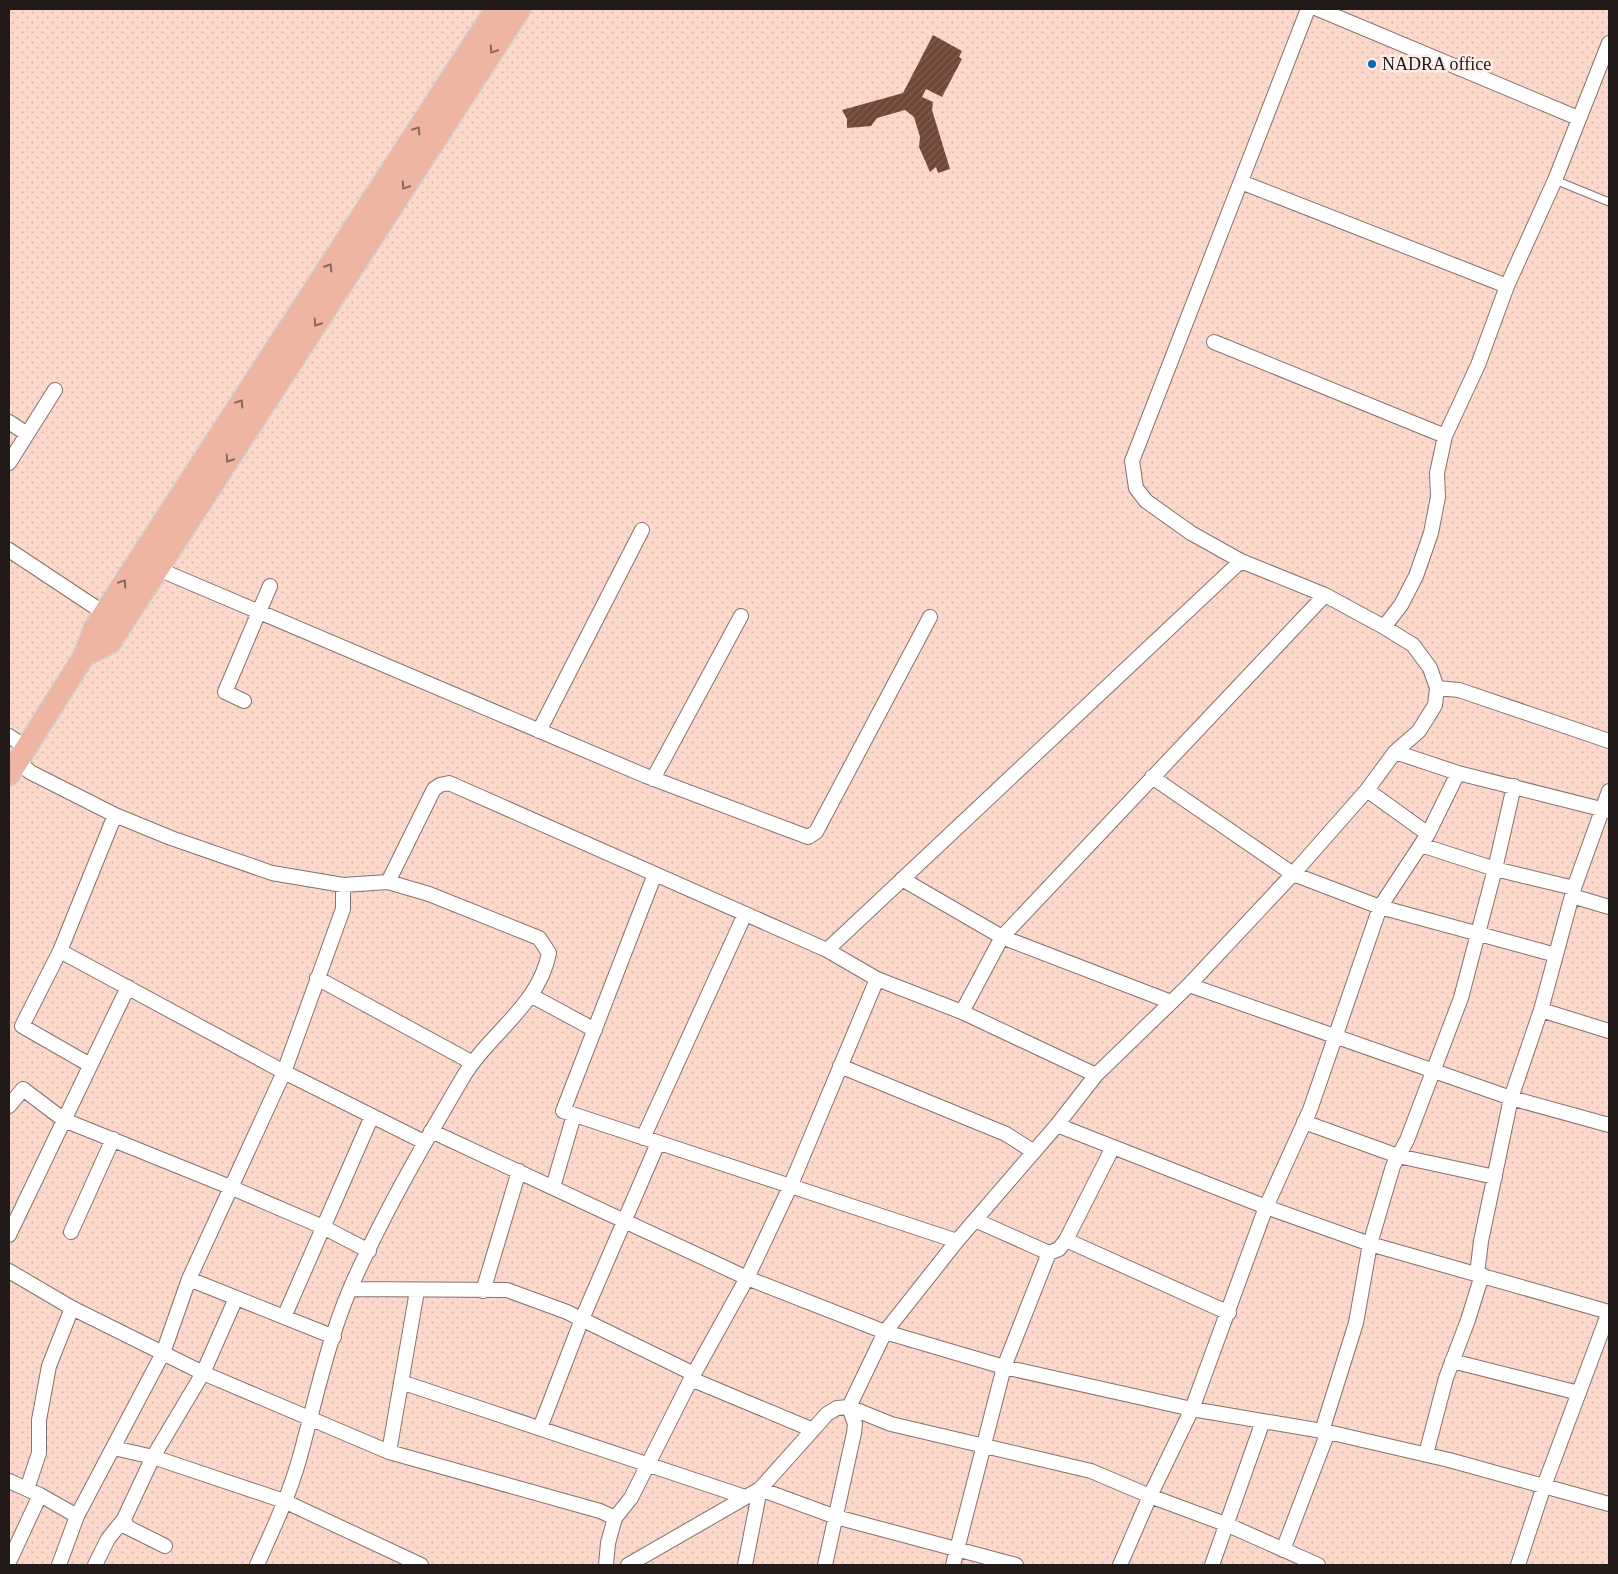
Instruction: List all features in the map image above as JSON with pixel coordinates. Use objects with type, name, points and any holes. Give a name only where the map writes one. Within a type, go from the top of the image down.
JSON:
[{"type":"main road","points":[[18,761],[84,656],[94,629],[104,613],[496,9]]},
{"type":"main road","points":[[84,656],[110,643],[520,9]]},
{"type":"street","points":[[825,1565],[854,1434],[854,1424],[849,1407],[885,1332],[957,1241],[1057,1125],[1096,1075],[1172,1002],[1294,874],[1367,790],[1395,752],[1419,731],[1435,704],[1437,688],[1430,668],[1413,645],[1324,595],[1241,561],[1190,533],[1146,501],[1136,488],[1132,461],[1308,9]]},
{"type":"street","points":[[1318,9],[1578,118]]},
{"type":"street","points":[[1384,627],[1401,605],[1416,576],[1431,533],[1438,497],[1437,473],[1445,436],[1478,365],[1507,286],[1555,180],[1578,118],[1609,44]]},
{"type":"street","points":[[1241,182],[1507,286]]},
{"type":"street","points":[[1214,342],[1445,436]]},
{"type":"street","points":[[9,463],[55,390]]},
{"type":"street","points":[[9,422],[27,434]]},
{"type":"street","points":[[539,731],[642,530]]},
{"type":"street","points":[[9,550],[104,613]]},
{"type":"street","points":[[828,950],[1241,561]]},
{"type":"street","points":[[158,569],[653,779],[808,837],[816,832],[930,617]]},
{"type":"street","points":[[244,701],[225,692],[270,586]]},
{"type":"street","points":[[962,1012],[1002,937],[1324,595]]},
{"type":"street","points":[[653,779],[741,616]]},
{"type":"street","points":[[1437,688],[1458,690],[1609,741]]},
{"type":"street","points":[[9,736],[18,761],[30,772],[115,815],[171,838],[272,873],[343,885],[388,882],[429,894],[539,938],[549,953],[547,966],[532,996],[473,1063],[428,1136],[350,1289],[334,1337],[298,1462],[257,1565]]},
{"type":"street","points":[[1395,752],[1458,773],[1606,810]]},
{"type":"street","points":[[1120,1565],[1150,1496],[1192,1409],[1229,1313],[1266,1207],[1304,1122],[1336,1037],[1380,906],[1424,839],[1458,773]]},
{"type":"street","points":[[1152,777],[1294,874],[1380,906],[1478,935],[1556,955]]},
{"type":"street","points":[[388,882],[434,790],[440,785],[449,783],[828,950],[877,979],[962,1012],[1096,1075]]},
{"type":"street","points":[[1283,1550],[1325,1431],[1356,1323],[1370,1244],[1393,1166],[1407,1140],[1461,998],[1495,869],[1514,786]]},
{"type":"street","points":[[1367,790],[1424,839],[1495,869],[1573,892],[1609,907]]},
{"type":"street","points":[[1426,1454],[1452,1361],[1468,1320],[1479,1274],[1481,1241],[1512,1098],[1540,1010],[1573,892],[1606,810],[1609,791]]},
{"type":"street","points":[[90,1065],[22,1026],[60,951],[115,815]]},
{"type":"street","points":[[655,874],[563,1111],[957,1241]]},
{"type":"street","points":[[902,879],[1002,937],[1172,1002]]},
{"type":"street","points":[[59,1565],[77,1516],[162,1353],[189,1279],[284,1072],[343,909],[343,885]]},
{"type":"street","points":[[643,1138],[745,914]]},
{"type":"street","points":[[60,951],[284,1072],[372,1116],[519,1172],[747,1278],[885,1332],[1004,1367],[1192,1409],[1325,1431],[1426,1454],[1609,1504]]},
{"type":"street","points":[[317,978],[473,1063]]},
{"type":"street","points":[[606,1565],[608,1543],[616,1518],[632,1498],[693,1376],[747,1278],[790,1187],[877,979]]},
{"type":"street","points":[[1188,985],[1433,1072],[1512,1098],[1609,1125]]},
{"type":"street","points":[[9,1235],[128,987]]},
{"type":"street","points":[[532,996],[594,1030]]},
{"type":"street","points":[[1540,1010],[1609,1030]]},
{"type":"street","points":[[840,1066],[1006,1134],[1034,1152]]},
{"type":"street","points":[[9,1106],[23,1089],[64,1120],[230,1187],[323,1227],[369,1251]]},
{"type":"street","points":[[553,1187],[574,1115]]},
{"type":"street","points":[[284,1317],[372,1116]]},
{"type":"street","points":[[1304,1122],[1398,1156],[1494,1177]]},
{"type":"street","points":[[1057,1125],[1266,1207],[1370,1244],[1479,1274],[1609,1314],[1544,1486],[1518,1565]]},
{"type":"street","points":[[71,1232],[113,1139]]},
{"type":"street","points":[[540,1428],[582,1319],[626,1221],[658,1143]]},
{"type":"street","points":[[975,1220],[1049,1253],[1059,1249],[1066,1240],[1113,1147]]},
{"type":"street","points":[[483,1291],[519,1172]]},
{"type":"street","points":[[1066,1240],[1229,1313]]},
{"type":"street","points":[[954,1565],[1004,1367],[1049,1253]]},
{"type":"street","points":[[9,1271],[72,1308],[203,1373],[389,1452],[600,1511],[616,1518]]},
{"type":"street","points":[[189,1279],[334,1337]]},
{"type":"street","points":[[350,1289],[417,1292],[507,1290],[582,1319],[693,1376],[813,1430]]},
{"type":"street","points":[[389,1452],[417,1292]]},
{"type":"street","points":[[95,1565],[108,1539],[124,1519],[153,1457],[203,1373],[236,1298]]},
{"type":"street","points":[[9,1562],[33,1492],[39,1453],[39,1420],[48,1366],[72,1308]]},
{"type":"street","points":[[1452,1361],[1579,1393]]},
{"type":"street","points":[[401,1382],[649,1463],[745,1497]]},
{"type":"street","points":[[628,1565],[650,1559],[760,1489],[827,1414],[837,1408],[849,1407],[891,1424],[984,1447],[1043,1458],[1091,1470],[1150,1496],[1228,1525],[1318,1565]]},
{"type":"street","points":[[1212,1565],[1228,1525],[1263,1420]]},
{"type":"street","points":[[114,1448],[153,1457],[284,1501],[421,1565]]},
{"type":"street","points":[[9,1481],[77,1516]]},
{"type":"street","points":[[760,1489],[836,1517],[1016,1565]]},
{"type":"street","points":[[745,1565],[760,1489]]},
{"type":"street","points":[[124,1519],[128,1527],[165,1546]]},
{"type":"lane","points":[[1555,180],[1609,202]]},
{"type":"shaded area","points":[[9,9],[1609,9],[1609,1565],[9,1565]]},
{"type":"building","points":[[933,35],[962,51],[959,57],[962,59],[942,97],[926,89],[922,97],[933,102],[932,110],[950,169],[938,173],[936,167],[930,172],[919,147],[920,137],[914,117],[905,110],[877,118],[871,126],[847,128],[847,119],[842,110],[903,93]]},
{"type":"place","name":"NADRA office","points":[[1372,64]]}]
